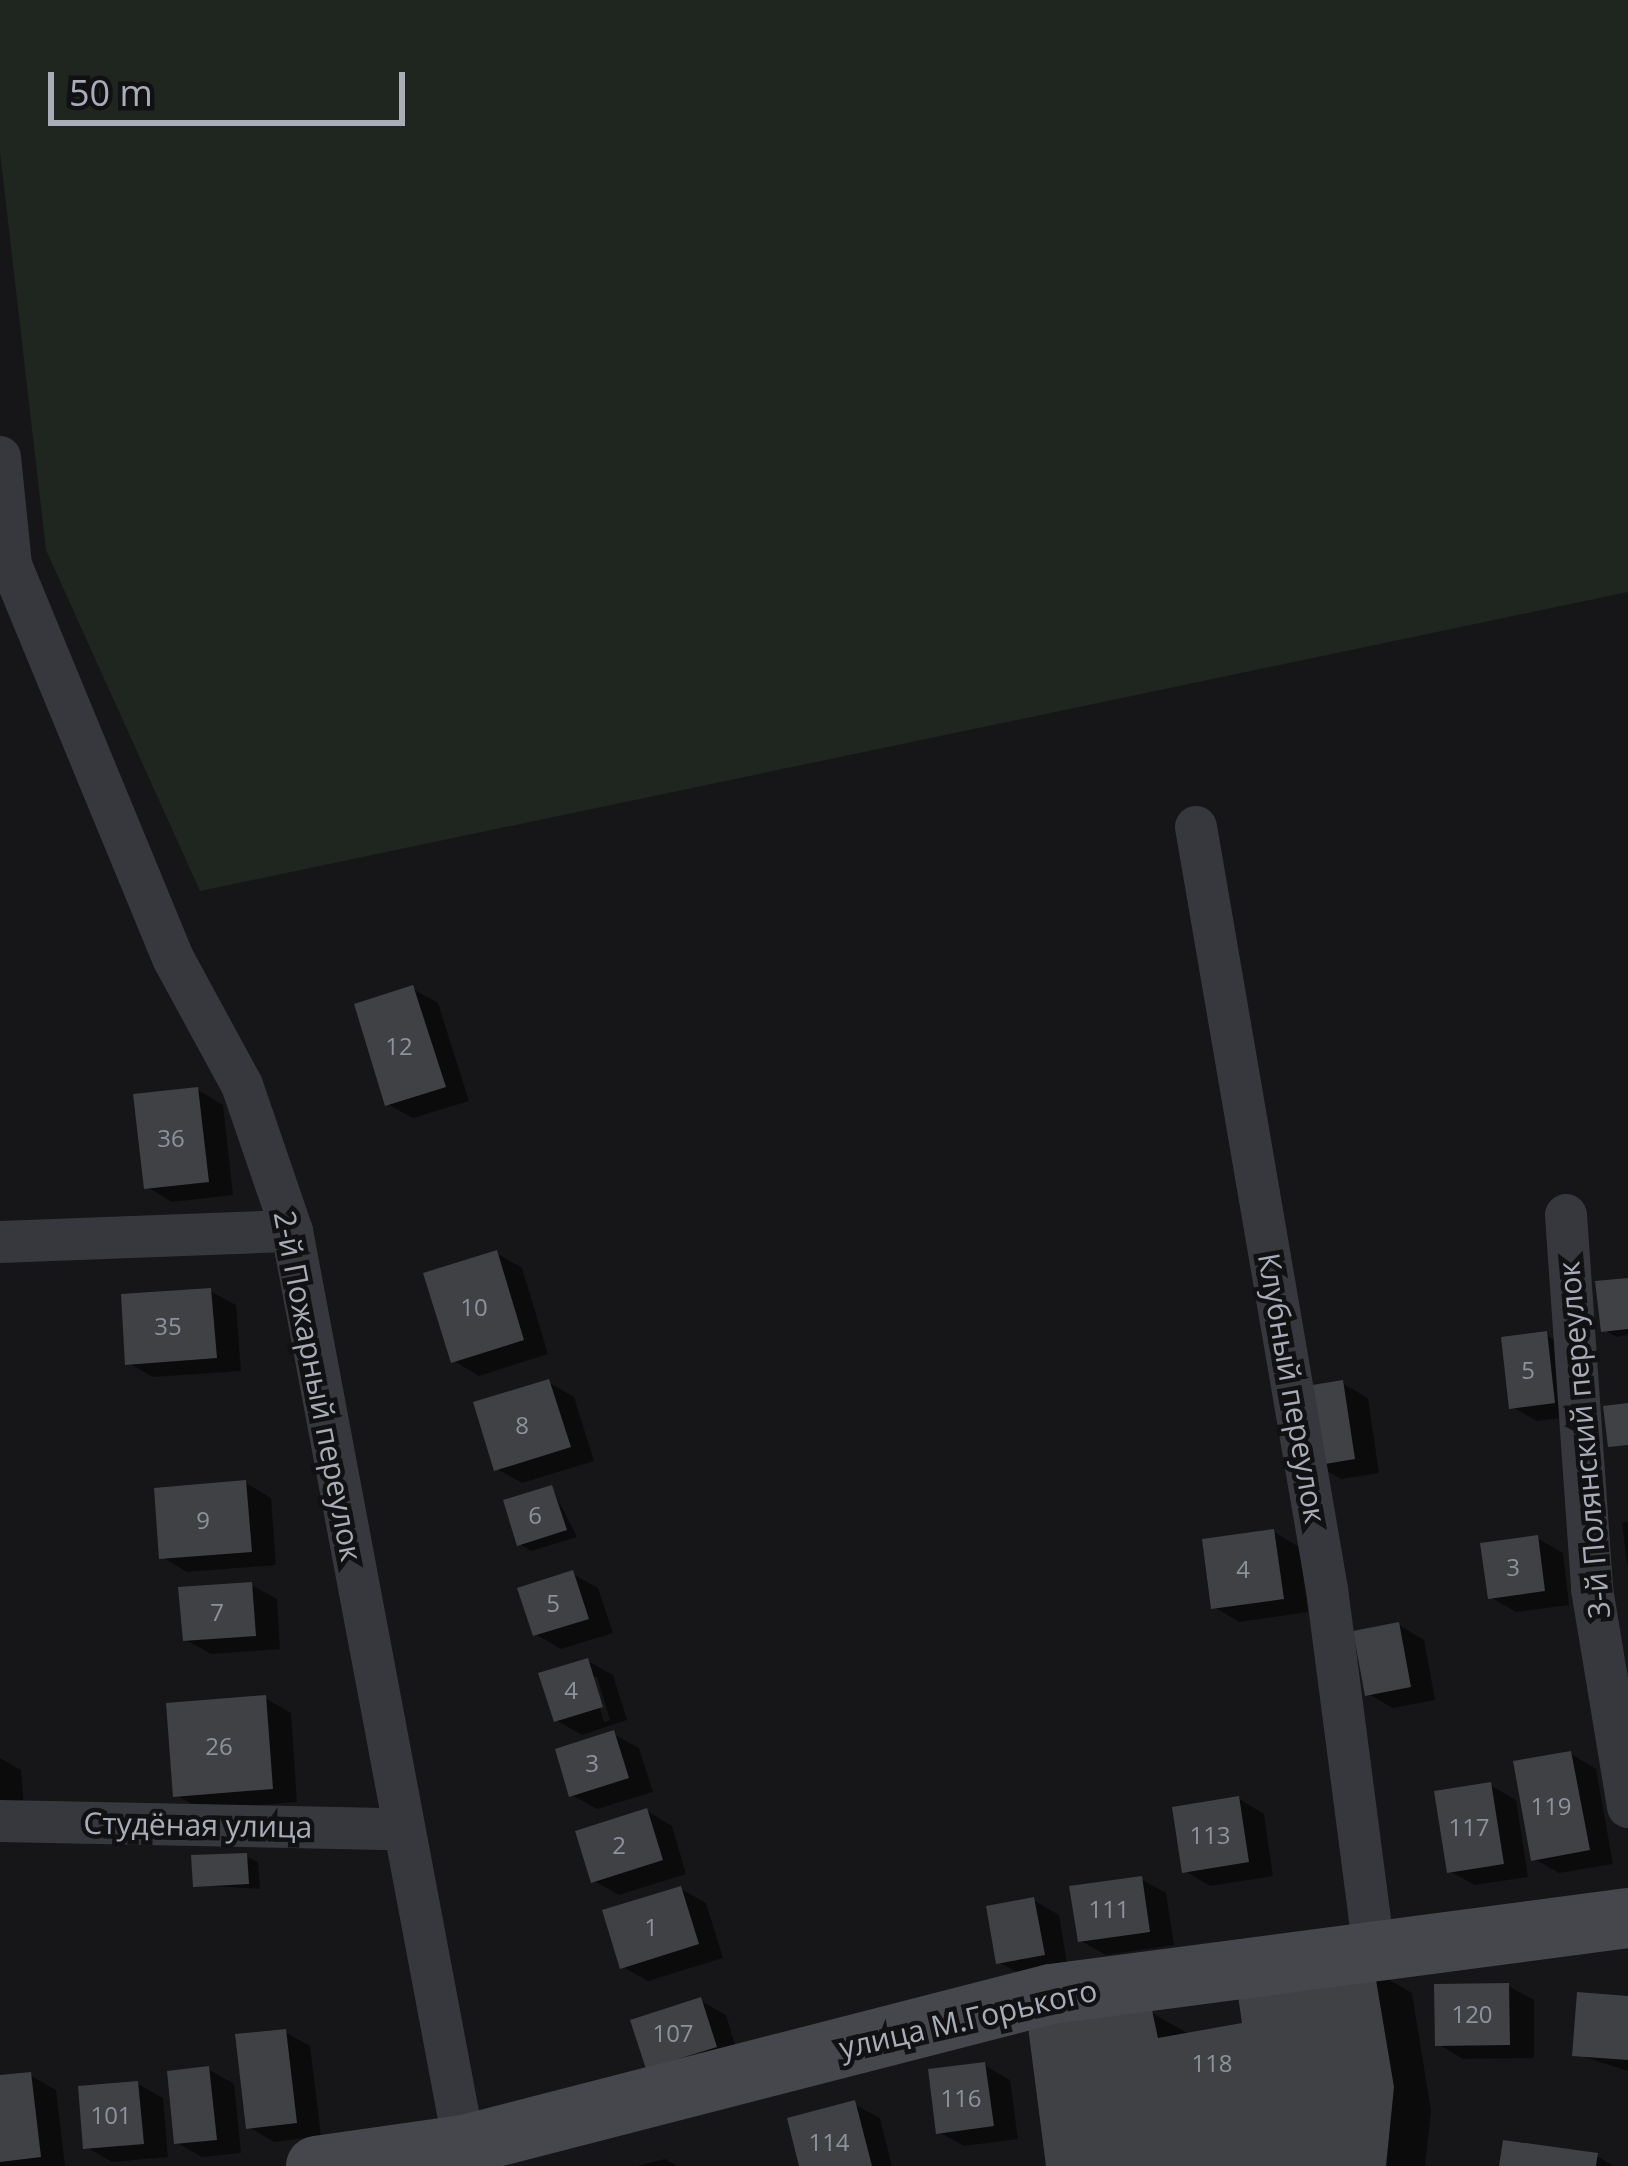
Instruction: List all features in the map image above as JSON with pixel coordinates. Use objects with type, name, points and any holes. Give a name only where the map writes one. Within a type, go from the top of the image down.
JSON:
[{"type":"street","name":"2-й Пожарный переулок","points":[[0,457],[11,565],[174,960],[242,1085],[292,1231],[396,1829],[464,2145]]},
{"type":"street","name":"Клубный переулок","points":[[1196,827],[1327,1588],[1374,1951]]},
{"type":"street","name":"3-й Полянский переулок","points":[[1566,1215],[1592,1589],[1628,1808]]},
{"type":"street","points":[[0,1242],[292,1231]]},
{"type":"street","name":"Студёная улица","points":[[0,1822],[396,1829]]},
{"type":"street","name":"улица М.Горького","points":[[316,2166],[464,2145],[1051,1994],[1628,1918]]},
{"type":"shaded area","points":[[0,0],[1628,0],[1628,592],[200,891],[46,550],[0,152]]},
{"type":"building","points":[[413,985],[446,1087],[385,1106],[354,1004]]},
{"type":"building","points":[[198,1087],[209,1182],[144,1189],[133,1094]]},
{"type":"building","points":[[497,1250],[524,1340],[451,1363],[423,1273]]},
{"type":"building","points":[[1628,1278],[1628,1329],[1601,1332],[1595,1281]]},
{"type":"building","points":[[211,1288],[217,1358],[125,1365],[121,1294]]},
{"type":"building","points":[[1547,1331],[1555,1403],[1509,1409],[1501,1337]]},
{"type":"building","points":[[549,1379],[571,1447],[494,1471],[473,1402]]},
{"type":"building","points":[[1343,1380],[1355,1459],[1313,1466],[1300,1387]]},
{"type":"building","points":[[1628,1403],[1628,1445],[1608,1447],[1603,1406]]},
{"type":"building","points":[[246,1480],[252,1552],[159,1559],[154,1488]]},
{"type":"building","points":[[552,1485],[567,1530],[517,1546],[503,1500]]},
{"type":"building","points":[[1274,1529],[1284,1599],[1211,1609],[1202,1539]]},
{"type":"building","points":[[1538,1535],[1545,1591],[1488,1599],[1480,1543]]},
{"type":"building","points":[[573,1570],[589,1619],[533,1636],[517,1588]]},
{"type":"building","points":[[252,1582],[256,1636],[183,1641],[178,1587]]},
{"type":"building","points":[[1399,1622],[1411,1687],[1365,1696],[1353,1631]]},
{"type":"building","points":[[588,1658],[603,1707],[554,1722],[538,1673]]},
{"type":"building","points":[[266,1695],[273,1789],[173,1797],[166,1703]]},
{"type":"building","points":[[614,1730],[629,1778],[569,1797],[555,1749]]},
{"type":"building","points":[[1571,1751],[1590,1850],[1531,1861],[1513,1761]]},
{"type":"building","points":[[1491,1782],[1504,1864],[1447,1873],[1434,1791]]},
{"type":"building","points":[[1239,1796],[1249,1862],[1182,1873],[1172,1807]]},
{"type":"building","points":[[647,1808],[663,1860],[591,1883],[575,1831]]},
{"type":"building","points":[[247,1853],[249,1884],[193,1887],[191,1855]]},
{"type":"building","points":[[1142,1876],[1150,1932],[1078,1942],[1069,1886]]},
{"type":"building","points":[[681,1886],[699,1944],[620,1969],[602,1910]]},
{"type":"building","points":[[1034,1897],[1045,1955],[996,1964],[986,1906]]},
{"type":"building","points":[[1374,1968],[1394,2087],[1386,2166],[1046,2166],[1028,2027],[1152,2010],[1158,2038],[1242,2023],[1236,1982]]},
{"type":"building","points":[[1509,1983],[1510,2045],[1435,2046],[1434,1984]]},
{"type":"building","points":[[1577,1992],[1628,1996],[1628,2060],[1572,2056]]},
{"type":"building","points":[[701,1997],[717,2047],[646,2069],[630,2020]]},
{"type":"building","points":[[286,2029],[297,2123],[246,2129],[235,2034]]},
{"type":"building","points":[[985,2062],[994,2126],[936,2134],[928,2069]]},
{"type":"building","points":[[209,2066],[217,2140],[174,2144],[167,2071]]},
{"type":"building","points":[[31,2072],[41,2157],[0,2162],[0,2075]]},
{"type":"building","points":[[138,2081],[144,2144],[83,2149],[78,2086]]},
{"type":"building","points":[[855,2100],[872,2166],[799,2166],[787,2118]]},
{"type":"building","points":[[1503,2140],[1598,2153],[1596,2166],[1499,2166]]}]
